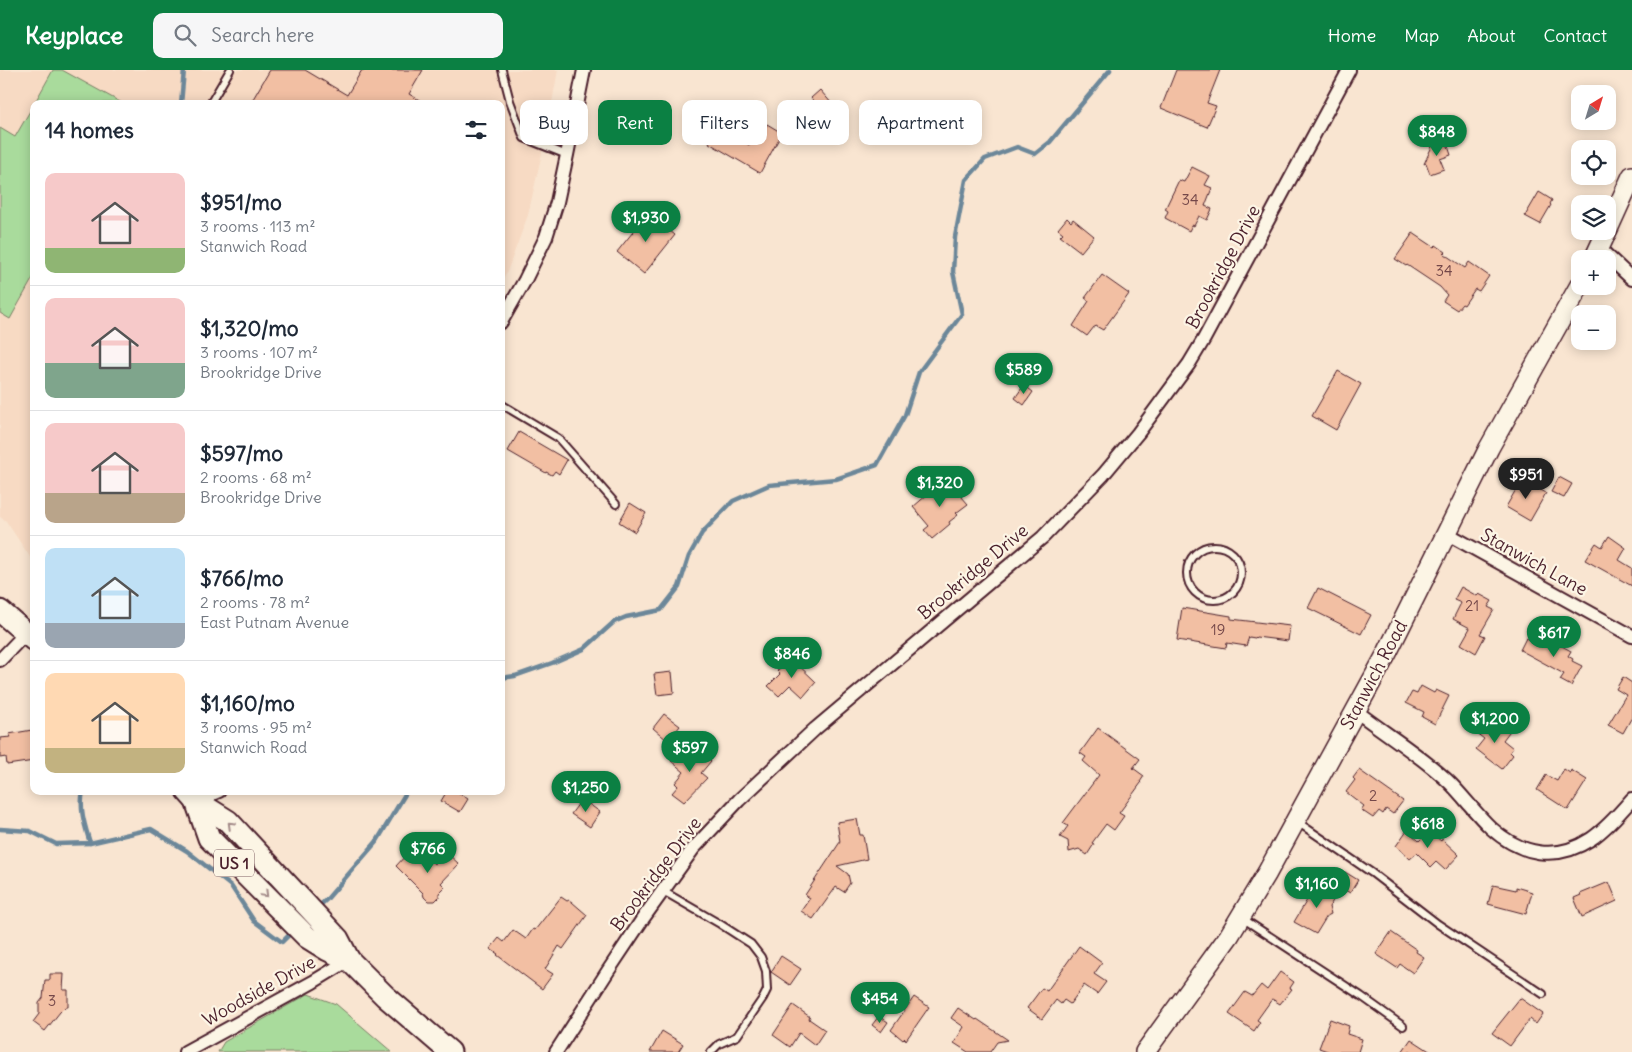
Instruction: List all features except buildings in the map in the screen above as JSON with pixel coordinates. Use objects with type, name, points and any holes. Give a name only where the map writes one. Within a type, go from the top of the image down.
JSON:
[{"type":"main road","points":[[0,611],[30,636]]},
{"type":"main road","name":"US 1","points":[[194,795],[209,838],[307,937],[349,960]]},
{"type":"main road","name":"US 1","points":[[195,795],[228,821],[300,898],[338,939],[349,960],[385,996],[450,1052]]},
{"type":"street","points":[[505,315],[546,237],[557,202],[584,70]]},
{"type":"street","name":"Brookridge Drive","points":[[556,1052],[663,890],[693,849],[714,826],[781,759],[815,729],[1043,536],[1119,456],[1171,389],[1204,339],[1349,70]]},
{"type":"street","points":[[1632,176],[1602,242],[1632,279]]},
{"type":"street","name":"Stanwich Road","points":[[1146,1052],[1241,917],[1356,712],[1489,448],[1574,295]]},
{"type":"street","name":"Stanwich Lane","points":[[1446,533],[1632,636]]},
{"type":"street","points":[[0,660],[30,636]]},
{"type":"street","points":[[1356,712],[1450,782],[1489,826],[1502,837],[1532,852],[1562,852],[1591,839],[1632,799]]},
{"type":"street","name":"Woodside Drive","points":[[185,1052],[313,982],[349,960]]},
{"type":"lane","points":[[212,100],[230,70]]},
{"type":"lane","points":[[502,70],[510,101],[524,138],[567,155]]},
{"type":"lane","points":[[505,406],[558,438],[616,504]]},
{"type":"lane","points":[[1213,546],[1229,551],[1235,556],[1241,572],[1236,588],[1231,594],[1215,600],[1199,595],[1192,590],[1188,582],[1188,566],[1191,558],[1204,548],[1213,546]]},
{"type":"lane","points":[[1295,821],[1372,873],[1438,924],[1543,994]]},
{"type":"lane","points":[[663,890],[751,944],[761,957],[766,971],[766,990],[763,998],[736,1036],[719,1044],[711,1052]]},
{"type":"lane","points":[[1241,917],[1403,1026]]},
{"type":"shaded area","points":[[0,70],[558,70],[552,100],[520,100],[520,145],[544,145],[528,215],[505,275],[505,100],[30,100],[30,557],[6,521],[0,517]]},
{"type":"green space","points":[[53,70],[62,70],[117,100],[36,100]]},
{"type":"green space","points":[[30,111],[30,283],[10,319],[0,313],[0,128],[15,137]]},
{"type":"green space","points":[[308,994],[336,1004],[392,1052],[218,1052],[224,1042]]},
{"type":"waterway","points":[[181,100],[184,70]]},
{"type":"waterway","points":[[505,677],[515,676],[552,663],[584,649],[614,622],[626,617],[661,610],[679,587],[689,556],[702,533],[733,501],[769,485],[836,479],[877,465],[905,415],[919,372],[962,314],[953,272],[955,237],[966,180],[985,159],[1017,147],[1035,154],[1050,142],[1110,70]]},
{"type":"waterway","points":[[82,795],[82,811],[90,843]]},
{"type":"waterway","points":[[317,908],[377,841],[405,795]]},
{"type":"waterway","points":[[0,829],[30,831],[56,844],[90,843],[151,829],[187,851],[231,886],[254,921],[282,942],[293,931]]}]
